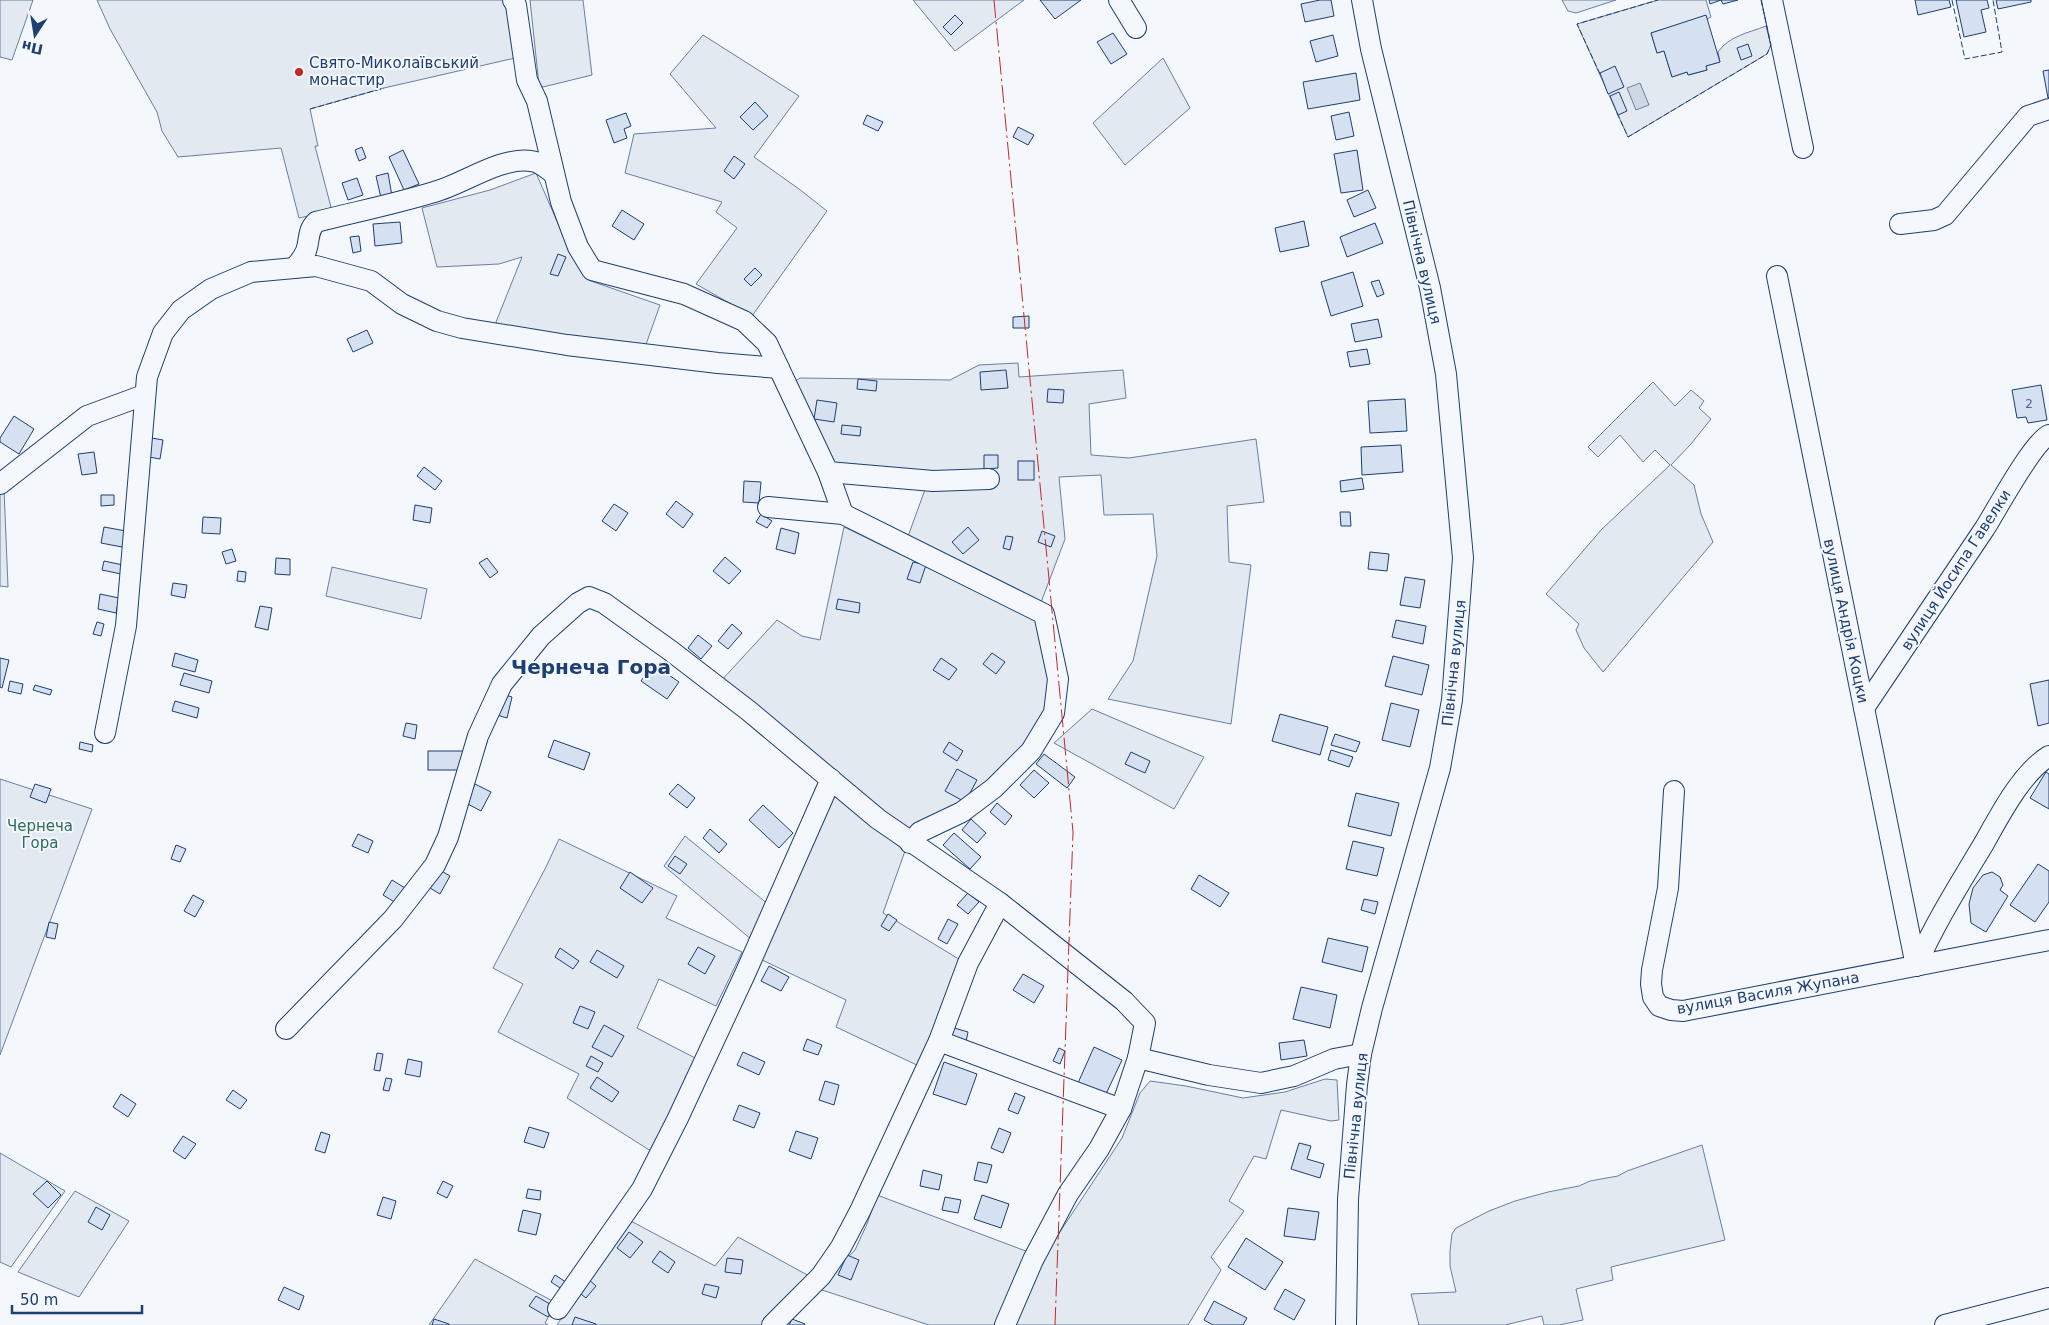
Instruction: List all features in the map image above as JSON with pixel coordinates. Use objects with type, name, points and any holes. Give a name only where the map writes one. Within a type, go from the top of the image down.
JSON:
[{"type":"street","points":[[513,0],[516,5],[527,80],[538,101],[561,202],[578,246],[592,270],[684,294],[744,321],[767,343],[828,472],[843,514]]},
{"type":"street","points":[[1119,0],[1136,28]]},
{"type":"street","name":"Північна вулиця","points":[[1346,1325],[1348,1199],[1361,1054],[1372,1008],[1440,768],[1452,700],[1463,558],[1446,374],[1430,288],[1371,49],[1362,0]]},
{"type":"street","points":[[1772,0],[1802,148]]},
{"type":"street","points":[[1900,224],[1934,220],[1944,215],[2028,116],[2049,110]]},
{"type":"street","points":[[294,268],[306,250],[310,228],[316,222],[436,192],[496,167],[520,162],[532,161],[541,164],[554,174]]},
{"type":"street","points":[[105,732],[126,626],[147,376],[163,333],[181,310],[211,288],[251,272],[316,266],[371,281],[402,304],[437,321],[462,328],[567,345],[718,363],[779,368]]},
{"type":"street","name":"вулиця Андрія Коцки","points":[[1777,276],[1916,966]]},
{"type":"street","points":[[0,484],[87,416],[144,395]]},
{"type":"street","name":"вулиця Йосипа Гавелки","points":[[1864,708],[1986,526],[2034,449],[2044,437],[2049,435]]},
{"type":"street","points":[[828,472],[933,481],[989,479]]},
{"type":"street","points":[[768,506],[843,514],[1044,614],[1058,679],[1054,714],[1031,751],[994,788],[962,812],[920,832],[910,843]]},
{"type":"street","points":[[286,1029],[393,919],[436,865],[448,837],[478,736],[502,684],[541,636],[578,603],[589,597],[604,603],[671,651],[749,711],[910,843],[1000,903],[1124,1001],[1145,1023],[1138,1058],[1121,1109],[1099,1149],[1068,1194],[1034,1260],[1005,1325]]},
{"type":"street","points":[[1916,966],[1933,927],[2023,780],[2043,759],[2049,756]]},
{"type":"street","points":[[558,1309],[642,1189],[746,974],[831,779]]},
{"type":"street","name":"вулиця Василя Жупана","points":[[1674,791],[1668,888],[1651,984],[1653,997],[1660,1006],[1671,1010],[1683,1011],[1916,966]]},
{"type":"street","points":[[772,1325],[821,1276],[841,1247],[860,1211],[938,1041],[968,963],[1000,903]]},
{"type":"street","points":[[1916,966],[2049,940]]},
{"type":"street","points":[[938,1041],[1121,1109]]},
{"type":"street","points":[[1138,1058],[1208,1075],[1261,1082],[1294,1076],[1334,1060],[1361,1054]]},
{"type":"street","points":[[1945,1325],[2049,1298]]},
{"type":"green space","points":[[0,0],[33,0],[12,60],[0,57]]},
{"type":"green space","name":"Свято-Миколаївський монастир","points":[[97,0],[513,0],[515,58],[384,88],[310,109],[318,146],[315,146],[332,211],[299,218],[281,148],[178,157],[162,131],[157,112],[110,29]]},
{"type":"green space","points":[[530,0],[583,0],[592,75],[543,87],[539,85]]},
{"type":"green space","points":[[913,0],[1024,0],[955,51]]},
{"type":"green space","points":[[1562,0],[1616,0],[1576,13],[1568,11]]},
{"type":"green space","points":[[1658,0],[1706,0],[1711,17],[1707,19],[1706,16],[1651,33],[1657,53],[1664,51],[1672,77],[1687,72],[1689,75],[1707,70],[1706,66],[1720,62],[1718,52],[1728,42],[1766,26],[1771,45],[1767,54],[1628,137],[1577,24]]},
{"type":"green space","points":[[703,35],[799,96],[754,157],[827,211],[752,316],[696,284],[737,228],[716,212],[722,202],[625,173],[634,134],[716,128],[670,74]]},
{"type":"green space","points":[[1163,58],[1190,108],[1125,165],[1093,123]]},
{"type":"green space","points":[[536,173],[567,244],[588,280],[660,305],[644,350],[499,326],[496,322],[522,257],[499,264],[437,267],[422,208],[490,190]]},
{"type":"green space","points":[[1018,363],[1019,377],[1123,370],[1126,398],[1089,404],[1091,455],[1129,458],[1256,439],[1264,502],[1227,506],[1229,562],[1251,565],[1231,724],[1108,699],[1133,661],[1157,556],[1153,514],[1104,515],[1101,475],[1059,477],[1065,539],[1040,605],[907,539],[926,487],[835,467],[794,382],[800,378],[950,380],[979,365]]},
{"type":"green space","points":[[1653,382],[1675,406],[1691,390],[1704,401],[1699,408],[1711,419],[1671,465],[1694,485],[1701,514],[1713,542],[1603,672],[1584,648],[1576,630],[1579,624],[1546,594],[1602,529],[1670,465],[1655,450],[1643,462],[1620,435],[1598,457],[1588,447]]},
{"type":"green space","points":[[0,489],[4,489],[8,587],[0,586]]},
{"type":"green space","points":[[844,527],[1037,621],[1052,679],[1048,711],[1040,727],[979,794],[948,812],[907,830],[720,682],[777,620],[802,636],[820,640]]},
{"type":"green space","points":[[332,567],[427,589],[421,619],[326,596]]},
{"type":"green space","points":[[1092,709],[1204,757],[1174,809],[1054,743]]},
{"type":"green space","name":"Чернеча Гора","points":[[0,779],[92,809],[0,1055]]},
{"type":"green space","points":[[835,796],[905,851],[883,913],[962,961],[921,1067],[836,1027],[846,1000],[758,958],[821,821]]},
{"type":"green space","points":[[685,836],[769,905],[752,940],[664,866]]},
{"type":"green space","points":[[559,839],[677,896],[666,918],[742,952],[716,1006],[659,979],[637,1028],[699,1060],[654,1153],[567,1098],[579,1074],[498,1032],[523,984],[493,968]]},
{"type":"green space","points":[[1325,1079],[1337,1080],[1339,1120],[1331,1121],[1281,1110],[1266,1159],[1254,1156],[1229,1201],[1244,1211],[1211,1257],[1221,1270],[1188,1325],[1012,1325],[1046,1253],[1122,1138],[1140,1093],[1150,1081],[1186,1086],[1243,1098],[1285,1092]]},
{"type":"green space","points":[[1702,1145],[1725,1240],[1611,1267],[1613,1280],[1576,1289],[1583,1320],[1559,1325],[1544,1325],[1542,1316],[1505,1325],[1419,1325],[1411,1294],[1456,1292],[1450,1266],[1450,1251],[1452,1234],[1456,1228],[1489,1211],[1515,1201],[1579,1186],[1590,1181],[1618,1176],[1627,1171]]},
{"type":"green space","points":[[0,1153],[65,1191],[11,1267],[0,1262]]},
{"type":"green space","points":[[75,1191],[129,1221],[79,1297],[18,1272]]},
{"type":"green space","points":[[877,1195],[1031,1253],[994,1325],[929,1325],[822,1290],[833,1273],[855,1250]]},
{"type":"green space","points":[[629,1220],[715,1266],[738,1237],[811,1277],[764,1325],[557,1325],[588,1276]]},
{"type":"green space","points":[[475,1259],[556,1303],[545,1323],[548,1325],[429,1325]]},
{"type":"shaded area","points":[[1640,83],[1649,105],[1636,110],[1627,88]]},
{"type":"building","points":[[1040,0],[1081,0],[1055,19]]},
{"type":"building","points":[[1331,0],[1334,16],[1305,22],[1301,4]]},
{"type":"building","points":[[1709,0],[1721,0],[1710,4]]},
{"type":"building","points":[[1721,0],[1738,0],[1723,4]]},
{"type":"building","points":[[1915,0],[1949,0],[1951,7],[1918,15]]},
{"type":"building","points":[[1956,0],[1987,0],[1989,8],[1981,10],[1986,32],[1964,37]]},
{"type":"building","points":[[1996,0],[2031,0],[2031,2],[1998,9]]},
{"type":"building","points":[[955,15],[963,23],[951,35],[943,27]]},
{"type":"building","points":[[1706,15],[1720,62],[1706,66],[1707,70],[1688,75],[1687,72],[1672,77],[1664,51],[1657,53],[1651,33]]},
{"type":"building","points":[[1113,33],[1127,54],[1111,64],[1097,42]]},
{"type":"building","points":[[1333,35],[1338,56],[1316,62],[1310,41]]},
{"type":"building","points":[[1748,44],[1752,56],[1741,60],[1737,48]]},
{"type":"building","points":[[1615,66],[1624,87],[1608,94],[1600,73]]},
{"type":"building","points":[[2049,70],[2049,97],[2048,98],[2043,71]]},
{"type":"building","points":[[1356,73],[1360,100],[1308,109],[1303,82]]},
{"type":"building","points":[[1619,92],[1627,111],[1618,115],[1610,96]]},
{"type":"building","points":[[755,102],[768,116],[753,130],[740,117]]},
{"type":"building","points":[[1349,112],[1354,136],[1336,140],[1331,116]]},
{"type":"building","points":[[626,113],[631,126],[624,129],[627,138],[614,143],[606,120]]},
{"type":"building","points":[[867,115],[883,122],[878,131],[863,124]]},
{"type":"building","points":[[1018,127],[1034,135],[1028,145],[1013,137]]},
{"type":"building","points":[[362,147],[366,158],[359,161],[355,150]]},
{"type":"building","points":[[403,150],[419,184],[404,190],[389,157]]},
{"type":"building","points":[[1357,150],[1363,190],[1341,193],[1334,154]]},
{"type":"building","points":[[734,156],[745,164],[734,179],[724,171]]},
{"type":"building","points":[[388,173],[392,196],[381,198],[376,176]]},
{"type":"building","points":[[357,178],[363,195],[348,200],[342,183]]},
{"type":"building","points":[[1368,190],[1376,208],[1354,217],[1347,200]]},
{"type":"building","points":[[622,210],[644,224],[634,240],[612,226]]},
{"type":"building","points":[[1304,221],[1309,246],[1280,252],[1275,228]]},
{"type":"building","points":[[400,222],[402,243],[375,246],[373,224]]},
{"type":"building","points":[[1375,223],[1383,243],[1347,257],[1340,237]]},
{"type":"building","points":[[359,236],[361,251],[353,253],[350,237]]},
{"type":"building","points":[[558,254],[566,257],[558,276],[550,274]]},
{"type":"building","points":[[755,268],[762,275],[751,286],[744,279]]},
{"type":"building","points":[[1353,272],[1363,306],[1331,316],[1321,282]]},
{"type":"building","points":[[1379,280],[1384,294],[1377,297],[1371,282]]},
{"type":"building","points":[[1029,316],[1029,328],[1013,328],[1013,317]]},
{"type":"building","points":[[1378,319],[1382,337],[1355,342],[1351,324]]},
{"type":"building","points":[[367,330],[373,343],[353,352],[347,339]]},
{"type":"building","points":[[1367,349],[1370,364],[1350,367],[1347,352]]},
{"type":"building","points":[[1006,370],[1008,388],[981,390],[980,372]]},
{"type":"building","points":[[858,379],[877,381],[876,391],[857,389]]},
{"type":"building","points":[[2041,385],[2047,420],[2028,423],[2026,417],[2017,418],[2012,390]]},
{"type":"building","points":[[1048,389],[1064,390],[1063,403],[1047,402]]},
{"type":"building","points":[[1405,399],[1407,431],[1370,433],[1368,401]]},
{"type":"building","points":[[817,400],[837,403],[834,422],[814,419]]},
{"type":"building","points":[[14,416],[34,429],[19,454],[0,442],[0,438]]},
{"type":"building","points":[[842,425],[861,427],[860,436],[841,434]]},
{"type":"building","points":[[152,438],[163,440],[160,459],[149,457]]},
{"type":"building","points":[[1401,445],[1403,472],[1362,475],[1361,447]]},
{"type":"building","points":[[94,452],[97,473],[82,475],[78,454]]},
{"type":"building","points":[[984,455],[998,455],[998,468],[984,469]]},
{"type":"building","points":[[1018,461],[1034,461],[1034,480],[1018,480]]},
{"type":"building","points":[[424,467],[442,481],[435,490],[417,476]]},
{"type":"building","points":[[1362,478],[1364,489],[1341,492],[1340,481]]},
{"type":"building","points":[[744,481],[761,482],[759,503],[743,502]]},
{"type":"building","points":[[101,495],[114,495],[114,505],[101,506]]},
{"type":"building","points":[[676,501],[693,514],[683,528],[666,514]]},
{"type":"building","points":[[614,504],[628,513],[616,531],[602,521]]},
{"type":"building","points":[[415,505],[432,508],[430,523],[413,520]]},
{"type":"building","points":[[1340,512],[1350,512],[1351,526],[1341,526]]},
{"type":"building","points":[[761,514],[772,521],[767,528],[756,522]]},
{"type":"building","points":[[203,517],[221,518],[220,534],[202,533]]},
{"type":"building","points":[[104,527],[126,531],[122,547],[101,543]]},
{"type":"building","points":[[968,527],[979,540],[963,554],[952,542]]},
{"type":"building","points":[[781,528],[799,533],[795,554],[776,549]]},
{"type":"building","points":[[1042,531],[1055,536],[1051,547],[1038,542]]},
{"type":"building","points":[[1006,536],[1013,537],[1010,550],[1003,548]]},
{"type":"building","points":[[232,549],[236,561],[226,564],[222,552]]},
{"type":"building","points":[[1370,552],[1389,554],[1387,571],[1368,569]]},
{"type":"building","points":[[725,557],[741,571],[729,584],[713,571]]},
{"type":"building","points":[[276,558],[290,559],[290,575],[275,574]]},
{"type":"building","points":[[487,558],[498,572],[490,578],[479,563]]},
{"type":"building","points":[[104,561],[123,565],[121,574],[102,570]]},
{"type":"building","points":[[913,562],[926,565],[920,583],[907,579]]},
{"type":"building","points":[[238,571],[246,572],[245,582],[237,581]]},
{"type":"building","points":[[1405,577],[1425,580],[1420,608],[1400,605]]},
{"type":"building","points":[[173,583],[187,585],[185,598],[171,595]]},
{"type":"building","points":[[100,594],[119,598],[116,613],[98,609]]},
{"type":"building","points":[[838,599],[860,603],[859,613],[836,609]]},
{"type":"building","points":[[260,606],[272,608],[268,630],[255,627]]},
{"type":"building","points":[[1396,620],[1426,626],[1423,644],[1392,637]]},
{"type":"building","points":[[97,622],[104,624],[101,636],[93,634]]},
{"type":"building","points":[[732,624],[742,633],[728,649],[718,641]]},
{"type":"building","points":[[698,635],[712,646],[701,659],[688,648]]},
{"type":"building","points":[[175,653],[198,660],[195,672],[172,666]]},
{"type":"building","points":[[992,653],[1005,662],[996,674],[983,664]]},
{"type":"building","points":[[1393,656],[1429,665],[1422,695],[1385,686]]},
{"type":"building","points":[[0,658],[9,660],[2,688],[0,687]]},
{"type":"building","points":[[941,658],[957,669],[949,680],[933,670]]},
{"type":"building","points":[[653,664],[679,682],[667,699],[641,681]]},
{"type":"building","points":[[184,673],[212,681],[209,693],[180,685]]},
{"type":"building","points":[[2049,680],[2049,723],[2038,726],[2030,684]]},
{"type":"building","points":[[10,681],[23,684],[21,694],[8,691]]},
{"type":"building","points":[[35,685],[52,690],[50,695],[33,690]]},
{"type":"building","points":[[502,694],[512,697],[507,718],[497,715]]},
{"type":"building","points":[[175,701],[199,708],[197,718],[172,711]]},
{"type":"building","points":[[1391,703],[1419,710],[1410,747],[1382,740]]},
{"type":"building","points":[[1280,714],[1328,727],[1320,755],[1272,741]]},
{"type":"building","points":[[406,723],[417,725],[415,739],[403,736]]},
{"type":"building","points":[[1335,734],[1360,742],[1356,752],[1331,745]]},
{"type":"building","points":[[554,740],[590,753],[584,770],[548,757]]},
{"type":"building","points":[[80,742],[93,745],[92,752],[79,749]]},
{"type":"building","points":[[949,742],[963,751],[957,761],[943,752]]},
{"type":"building","points":[[1331,750],[1353,757],[1349,767],[1328,760]]},
{"type":"building","points":[[428,751],[463,751],[463,770],[428,770]]},
{"type":"building","points":[[1131,752],[1150,761],[1145,773],[1125,764]]},
{"type":"building","points":[[1044,754],[1075,777],[1067,788],[1036,764]]},
{"type":"building","points":[[957,769],[977,780],[965,802],[945,791]]},
{"type":"building","points":[[1034,770],[1049,783],[1034,798],[1020,785]]},
{"type":"building","points":[[2046,772],[2049,774],[2049,809],[2030,798]]},
{"type":"building","points":[[35,784],[51,789],[46,803],[30,797]]},
{"type":"building","points":[[475,784],[491,792],[481,811],[466,803]]},
{"type":"building","points":[[678,784],[695,798],[687,808],[669,794]]},
{"type":"building","points":[[1356,793],[1399,803],[1391,836],[1348,826]]},
{"type":"building","points":[[997,803],[1012,816],[1005,825],[990,812]]},
{"type":"building","points":[[763,805],[793,833],[779,848],[749,820]]},
{"type":"building","points":[[971,819],[986,833],[977,843],[962,830]]},
{"type":"building","points":[[710,829],[727,844],[719,853],[703,838]]},
{"type":"building","points":[[954,833],[981,857],[970,869],[943,845]]},
{"type":"building","points":[[358,834],[373,841],[368,853],[352,846]]},
{"type":"building","points":[[1353,841],[1384,848],[1377,876],[1346,869]]},
{"type":"building","points":[[176,845],[186,849],[180,862],[171,859]]},
{"type":"building","points":[[675,856],[687,864],[680,874],[668,866]]},
{"type":"building","points":[[2038,864],[2049,871],[2049,902],[2035,922],[2010,905]]},
{"type":"building","points":[[440,870],[450,876],[440,894],[430,888]]},
{"type":"building","points":[[630,872],[653,888],[642,903],[620,888]]},
{"type":"building","points":[[1992,872],[2000,877],[2003,885],[2000,890],[2008,896],[1986,932],[1971,923],[1969,904],[1973,888],[1983,875]]},
{"type":"building","points":[[1199,875],[1229,893],[1220,907],[1191,889]]},
{"type":"building","points":[[392,880],[405,888],[396,903],[383,895]]},
{"type":"building","points":[[968,893],[979,902],[968,914],[957,905]]},
{"type":"building","points":[[193,895],[204,901],[195,917],[184,911]]},
{"type":"building","points":[[1364,899],[1378,902],[1375,914],[1361,910]]},
{"type":"building","points":[[888,914],[897,920],[889,931],[881,926]]},
{"type":"building","points":[[948,919],[958,924],[947,944],[938,939]]},
{"type":"building","points":[[49,922],[58,924],[55,939],[46,937]]},
{"type":"building","points":[[1328,938],[1368,947],[1362,972],[1322,962]]},
{"type":"building","points":[[698,947],[715,956],[705,974],[688,964]]},
{"type":"building","points":[[560,948],[579,961],[573,969],[555,957]]},
{"type":"building","points":[[597,950],[624,966],[617,978],[590,962]]},
{"type":"building","points":[[769,966],[789,977],[781,991],[761,981]]},
{"type":"building","points":[[1023,974],[1044,986],[1034,1003],[1013,990]]},
{"type":"building","points":[[1301,987],[1337,995],[1330,1028],[1293,1019]]},
{"type":"building","points":[[580,1006],[595,1012],[588,1029],[573,1023]]},
{"type":"building","points":[[604,1025],[624,1036],[612,1057],[592,1047]]},
{"type":"building","points":[[951,1027],[968,1032],[966,1042],[948,1037]]},
{"type":"building","points":[[807,1039],[822,1045],[818,1055],[803,1050]]},
{"type":"building","points":[[1304,1040],[1307,1056],[1281,1060],[1279,1043]]},
{"type":"building","points":[[1094,1047],[1122,1060],[1105,1096],[1078,1083]]},
{"type":"building","points":[[1059,1048],[1065,1051],[1060,1064],[1053,1061]]},
{"type":"building","points":[[743,1052],[765,1062],[759,1075],[737,1065]]},
{"type":"building","points":[[377,1053],[383,1054],[380,1071],[374,1070]]},
{"type":"building","points":[[591,1056],[603,1063],[598,1072],[586,1066]]},
{"type":"building","points":[[408,1059],[422,1062],[420,1077],[405,1074]]},
{"type":"building","points":[[944,1062],[977,1074],[966,1105],[933,1094]]},
{"type":"building","points":[[597,1077],[619,1092],[612,1102],[590,1088]]},
{"type":"building","points":[[386,1078],[392,1079],[389,1091],[383,1090]]},
{"type":"building","points":[[825,1081],[839,1085],[834,1105],[819,1100]]},
{"type":"building","points":[[233,1090],[247,1100],[240,1109],[226,1100]]},
{"type":"building","points":[[1015,1093],[1025,1097],[1018,1114],[1008,1110]]},
{"type":"building","points":[[121,1094],[136,1104],[128,1117],[113,1107]]},
{"type":"building","points":[[739,1105],[760,1113],[754,1128],[733,1120]]},
{"type":"building","points":[[529,1127],[549,1133],[544,1148],[524,1142]]},
{"type":"building","points":[[999,1128],[1011,1133],[1003,1153],[991,1148]]},
{"type":"building","points":[[796,1131],[818,1138],[811,1159],[789,1151]]},
{"type":"building","points":[[321,1132],[330,1135],[325,1153],[315,1150]]},
{"type":"building","points":[[183,1136],[196,1144],[185,1159],[173,1151]]},
{"type":"building","points":[[1299,1143],[1311,1146],[1307,1159],[1324,1164],[1320,1178],[1291,1169]]},
{"type":"building","points":[[978,1162],[992,1165],[987,1183],[974,1180]]},
{"type":"building","points":[[923,1170],[942,1175],[939,1190],[920,1186]]},
{"type":"building","points":[[47,1181],[61,1195],[48,1208],[33,1194]]},
{"type":"building","points":[[443,1181],[453,1186],[447,1198],[437,1193]]},
{"type":"building","points":[[528,1189],[541,1191],[540,1200],[526,1198]]},
{"type":"building","points":[[982,1195],[1009,1204],[1001,1228],[974,1219]]},
{"type":"building","points":[[383,1197],[396,1201],[391,1219],[377,1215]]},
{"type":"building","points":[[945,1197],[961,1200],[958,1213],[942,1210]]},
{"type":"building","points":[[96,1207],[110,1215],[102,1230],[88,1222]]},
{"type":"building","points":[[1288,1208],[1319,1212],[1315,1240],[1284,1236]]},
{"type":"building","points":[[523,1210],[541,1214],[536,1235],[518,1231]]},
{"type":"building","points":[[629,1232],[643,1242],[630,1258],[617,1248]]},
{"type":"building","points":[[1246,1238],[1283,1262],[1265,1290],[1228,1267]]},
{"type":"building","points":[[660,1251],[675,1262],[668,1273],[652,1262]]},
{"type":"building","points":[[847,1255],[859,1260],[851,1280],[838,1275]]},
{"type":"building","points":[[727,1258],[743,1260],[741,1274],[725,1272]]},
{"type":"building","points":[[555,1275],[569,1284],[565,1291],[551,1282]]},
{"type":"building","points":[[587,1278],[596,1286],[586,1298],[577,1291]]},
{"type":"building","points":[[705,1284],[719,1287],[716,1298],[702,1294]]},
{"type":"building","points":[[284,1287],[304,1296],[299,1310],[278,1300]]},
{"type":"building","points":[[1285,1289],[1305,1300],[1294,1320],[1274,1309]]},
{"type":"building","points":[[536,1296],[555,1307],[548,1317],[529,1306]]},
{"type":"building","points":[[1214,1301],[1247,1318],[1243,1325],[1213,1325],[1204,1320]]},
{"type":"building","points":[[575,1317],[596,1324],[596,1325],[572,1325]]},
{"type":"building","points":[[434,1319],[449,1324],[449,1325],[432,1325]]},
{"type":"building","points":[[792,1319],[805,1324],[789,1325]]},
{"type":"fence","points":[[1600,74],[1577,24],[1658,0]]},
{"type":"fence","points":[[1617,113],[1628,137],[1767,54],[1771,45],[1761,0]]},
{"type":"fence","points":[[1952,0],[1965,59],[2002,52],[1993,0]]},
{"type":"fence","points":[[310,109],[384,88]]},
{"type":"power","points":[[994,0],[1073,832],[1055,1325]]},
{"type":"place","name":"Свято-Миколаївський монастир","points":[[299,72]]},
{"type":"district","name":"Чернеча Гора","points":[[591,667]]}]
